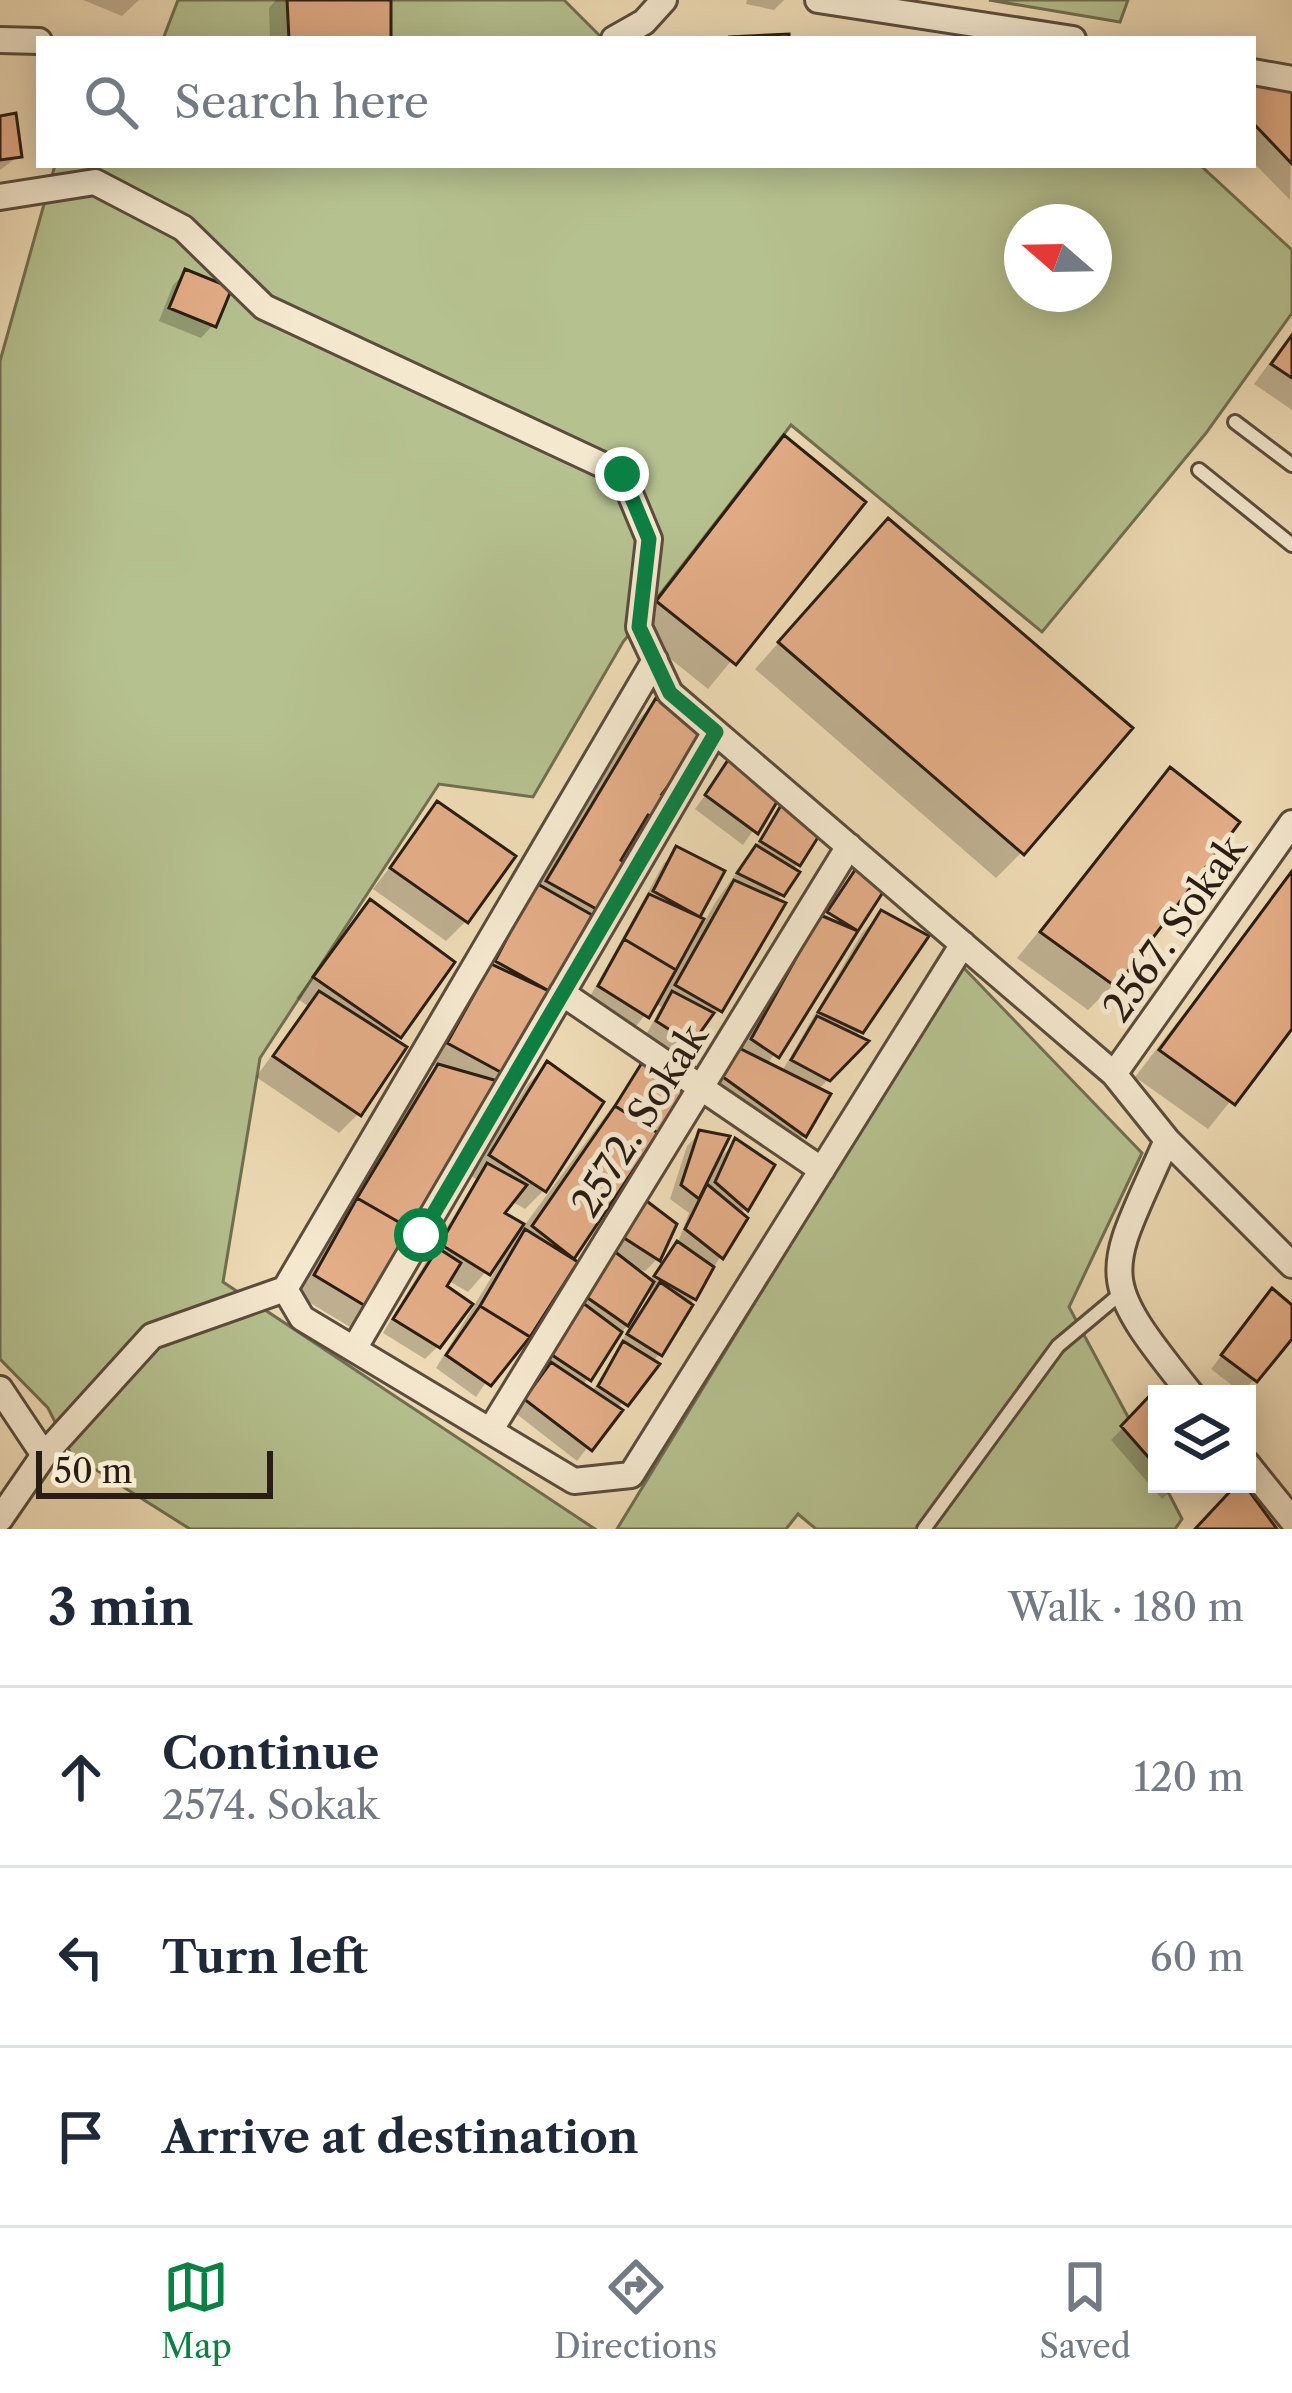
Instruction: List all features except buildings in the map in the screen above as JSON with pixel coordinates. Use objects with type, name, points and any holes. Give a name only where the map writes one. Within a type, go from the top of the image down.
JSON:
[{"type":"street","points":[[619,36],[644,22],[664,0]]},
{"type":"street","points":[[818,0],[921,6],[1058,36]]},
{"type":"street","points":[[0,40],[36,41]]},
{"type":"street","points":[[1256,72],[1292,79]]},
{"type":"street","points":[[0,197],[102,173],[183,228],[264,307],[622,474],[649,539],[639,627],[670,693],[1114,1074],[1167,1140],[1292,1265]]},
{"type":"street","points":[[0,1520],[44,1454],[152,1336],[285,1289],[655,660]]},
{"type":"street","points":[[354,1349],[716,732]]},
{"type":"street","name":"2567. Sokak","points":[[1114,1074],[1292,823]]},
{"type":"street","name":"2572. Sokak","points":[[490,1431],[849,846]]},
{"type":"street","points":[[285,1289],[302,1318],[574,1481],[632,1474],[963,944]]},
{"type":"street","points":[[562,993],[822,1170]]},
{"type":"street","points":[[1167,1140],[1118,1252],[1119,1295],[1135,1324],[1184,1385]]},
{"type":"street","points":[[0,1389],[44,1454]]},
{"type":"street","points":[[1256,1475],[1292,1520]]},
{"type":"lane","points":[[1235,422],[1292,465]]},
{"type":"lane","points":[[1199,470],[1290,541]]},
{"type":"lane","points":[[924,1529],[1058,1346],[1119,1295]]},
{"type":"green space","points":[[178,0],[564,0],[600,36],[164,36]]},
{"type":"green space","points":[[989,0],[1128,0],[1120,22]]},
{"type":"green space","points":[[54,168],[1203,168],[1292,250],[1292,313],[1206,433],[1042,632],[791,425],[623,642],[533,797],[439,784],[260,1058],[223,1282],[595,1529],[190,1529],[71,1454],[48,1408],[0,1359],[0,361]]},
{"type":"green space","points":[[961,965],[1142,1153],[1069,1307],[1148,1454],[1148,1493],[1169,1493],[1182,1519],[1175,1529],[816,1529],[798,1514],[786,1529],[617,1529]]},
{"type":"route","points":[[421,1235],[716,732],[670,693],[639,627],[649,539],[622,474]]}]
